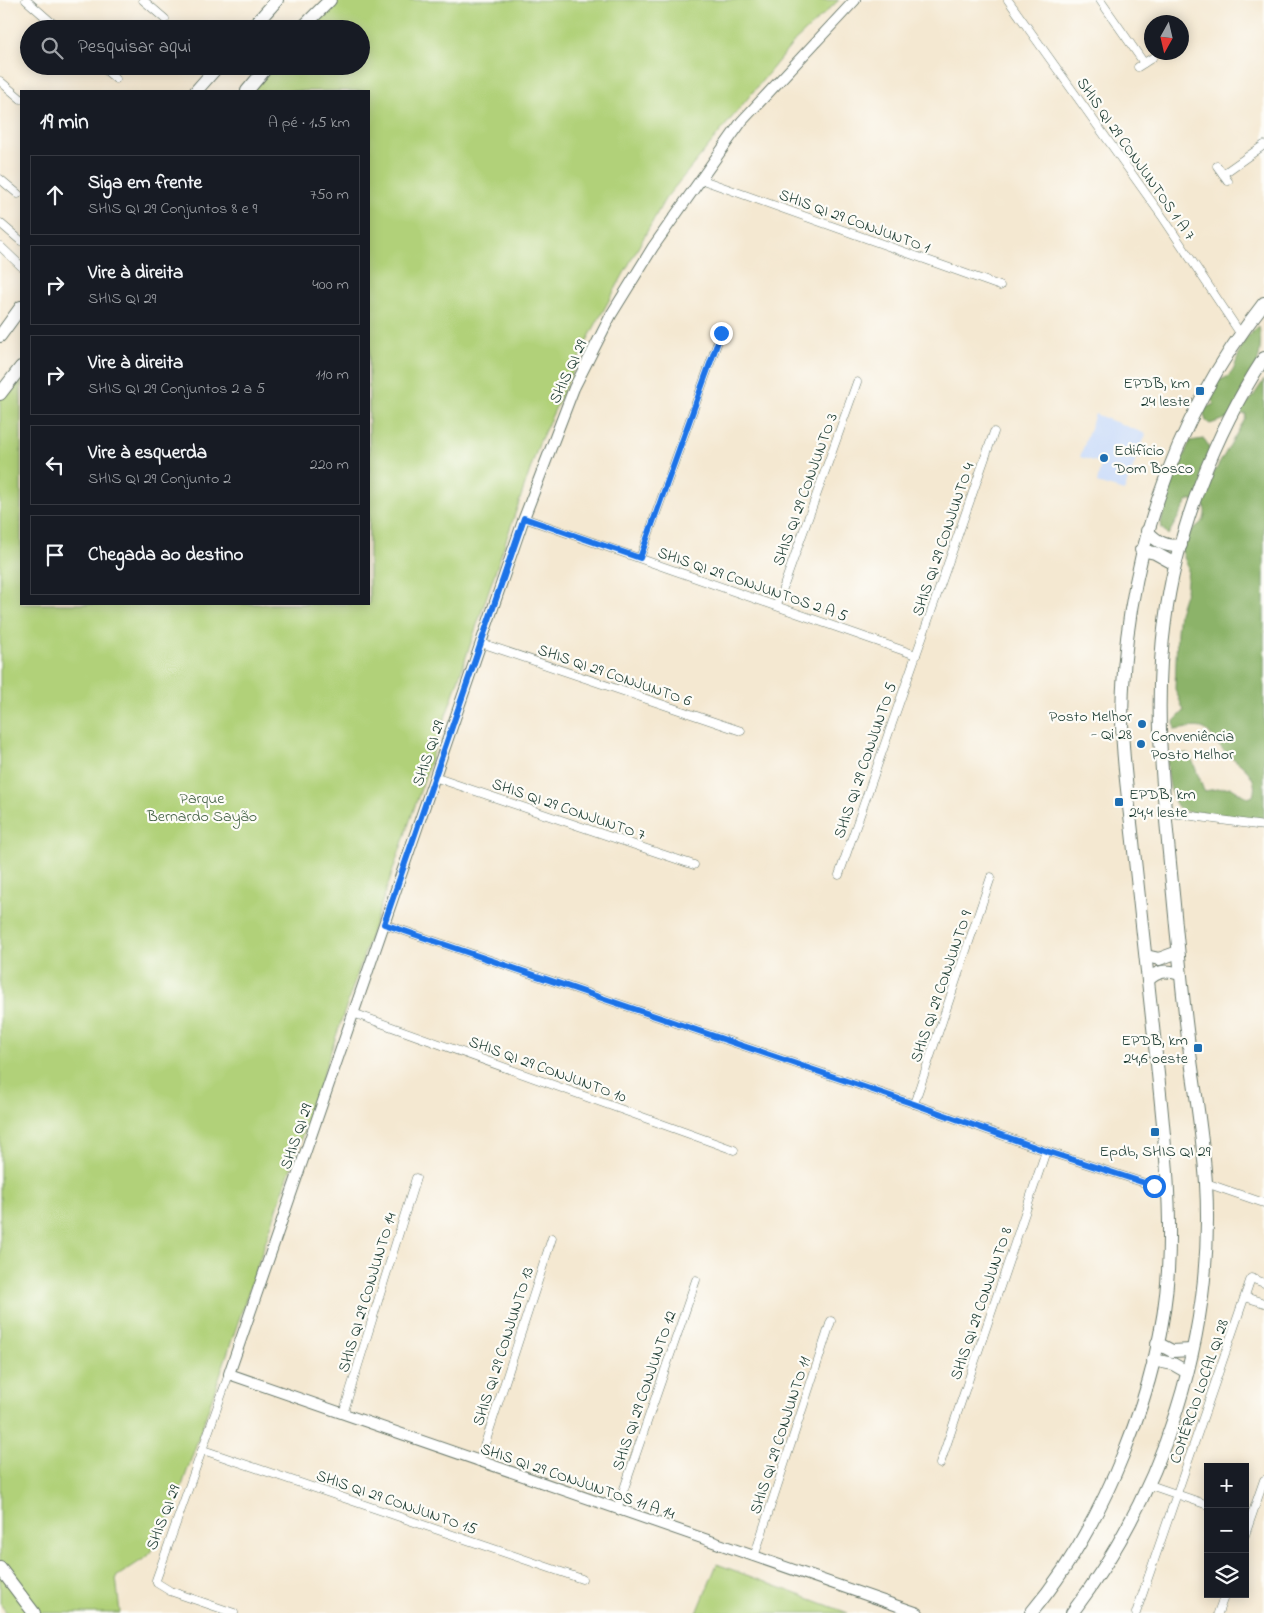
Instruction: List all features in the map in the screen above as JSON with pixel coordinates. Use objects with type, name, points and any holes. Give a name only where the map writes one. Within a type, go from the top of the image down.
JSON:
[{"type":"main road","points":[[259,20],[277,0]]},
{"type":"main road","points":[[310,20],[328,1]]},
{"type":"main road","points":[[197,90],[210,75]]},
{"type":"main road","points":[[248,90],[260,75]]},
{"type":"main road","points":[[1031,1613],[1081,1543],[1105,1497],[1132,1431],[1153,1360],[1168,1271],[1165,1140],[1122,722],[1127,636],[1141,550],[1192,413],[1217,367],[1240,332],[1264,303]]},
{"type":"main road","points":[[0,336],[20,308]]},
{"type":"main road","points":[[1072,1613],[1115,1549],[1150,1485],[1172,1426],[1192,1350],[1200,1307],[1206,1183],[1180,974],[1164,812],[1159,736],[1160,666],[1164,621],[1175,564],[1181,545],[1218,444],[1252,376],[1264,358]]},
{"type":"main road","points":[[0,394],[20,368]]},
{"type":"main road","points":[[1147,531],[1161,544],[1181,545]]},
{"type":"main road","points":[[1141,550],[1155,553],[1175,564]]},
{"type":"main road","points":[[1146,956],[1159,959],[1178,952]]},
{"type":"main road","points":[[1148,980],[1159,972],[1169,971],[1180,974]]},
{"type":"main road","points":[[1156,1342],[1172,1351],[1192,1350]]},
{"type":"main road","points":[[1153,1360],[1173,1364],[1186,1372]]},
{"type":"main road","points":[[0,1568],[34,1613]]},
{"type":"street","points":[[26,0],[48,20]]},
{"type":"street","points":[[143,0],[165,19]]},
{"type":"street","name":"SHIS QI 29","points":[[234,1613],[170,1591],[157,1583],[156,1575],[203,1450],[524,518],[574,388],[611,315],[653,247],[742,121],[855,0]]},
{"type":"street","name":"SHIS QI 29 CONJUNTOS 1 A 7","points":[[1008,0],[1164,219],[1240,332]]},
{"type":"street","points":[[1100,0],[1141,65],[1149,60]]},
{"type":"street","points":[[111,75],[116,79]]},
{"type":"street","points":[[0,80],[20,99]]},
{"type":"street","points":[[1223,174],[1264,145]]},
{"type":"street","points":[[1217,166],[1228,181]]},
{"type":"street","name":"SHIS QI 29 CONJUNTO 1","points":[[700,179],[1000,286]]},
{"type":"street","points":[[1,180],[18,194]]},
{"type":"street","points":[[1,225],[20,240]]},
{"type":"street","points":[[0,246],[20,265]]},
{"type":"street","points":[[640,558],[721,333]]},
{"type":"street","name":"SHIS QI 29 CONJUNTO 3","points":[[777,605],[857,382]]},
{"type":"street","name":"SHIS QI 29 CONJUNTO 4","points":[[916,655],[994,432]]},
{"type":"street","name":"SHIS QI 29 CONJUNTOS 2 A 5","points":[[524,518],[916,655]]},
{"type":"street","name":"SHIS QI 29 CONJUNTO 6","points":[[481,643],[741,731]]},
{"type":"street","name":"SHIS QI 29 CONJUNTO 5","points":[[839,875],[916,655]]},
{"type":"street","name":"SHIS QI 29 CONJUNTO 7","points":[[434,777],[694,865]]},
{"type":"street","points":[[1164,812],[1264,826]]},
{"type":"street","name":"SHIS QI 29 CONJUNTO 9","points":[[914,1104],[991,877]]},
{"type":"street","points":[[384,924],[914,1104],[1046,1151],[1154,1186],[1167,1197]]},
{"type":"street","name":"SHIS QI 29 CONJUNTO 10","points":[[353,1013],[734,1150]]},
{"type":"street","name":"SHIS QI 29 CONJUNTO 8","points":[[940,1464],[1046,1151]]},
{"type":"street","name":"SHIS QI 29 CONJUNTO 14","points":[[342,1414],[416,1178]]},
{"type":"street","points":[[1154,1186],[1167,1181]]},
{"type":"street","points":[[1206,1183],[1264,1203]]},
{"type":"street","name":"SHIS QI 29 CONJUNTO 13","points":[[479,1462],[552,1238]]},
{"type":"street","name":"COMÉRCIO LOCAL QI 28","points":[[1136,1613],[1251,1278],[1264,1283]]},
{"type":"street","name":"SHIS QI 29 CONJUNTO 12","points":[[617,1508],[696,1280]]},
{"type":"street","points":[[1245,1297],[1264,1303]]},
{"type":"street","name":"SHIS QI 29 CONJUNTO 11","points":[[754,1557],[831,1321]]},
{"type":"street","name":"SHIS QI 29 CONJUNTOS 11 A 14","points":[[229,1374],[918,1613]]},
{"type":"street","name":"SHIS QI 29 CONJUNTO 15","points":[[203,1450],[582,1579]]},
{"type":"street","points":[[1249,1516],[1264,1480]]},
{"type":"street","points":[[1150,1485],[1204,1504]]},
{"type":"street","points":[[1218,1613],[1224,1598]]},
{"type":"shaded area","points":[[1095,414],[1146,434],[1124,491],[1097,483],[1101,463],[1080,457]]},
{"type":"green space","name":"Parque Bernardo Sayão","points":[[326,0],[839,0],[794,42],[665,199],[591,333],[540,441],[173,1512],[148,1556],[116,1577],[120,1613],[7,1613],[0,1604],[0,398],[20,368],[20,605],[370,605],[370,90],[248,90],[260,75],[370,75],[370,20],[309,20]]},
{"type":"green space","points":[[1259,326],[1260,346],[1257,364],[1242,399],[1245,402],[1250,401],[1264,380],[1264,824],[1206,816],[1185,811],[1180,809],[1171,793],[1167,758],[1187,753],[1193,762],[1204,791],[1230,787],[1248,798],[1253,796],[1254,788],[1250,774],[1221,748],[1205,729],[1196,727],[1175,730],[1174,721],[1184,711],[1175,689],[1179,612],[1186,591],[1188,568],[1181,549],[1188,534],[1203,520],[1205,516],[1204,505],[1191,500],[1187,502],[1168,535],[1162,528],[1161,523],[1170,488],[1190,441],[1204,439],[1207,444],[1210,459],[1205,480],[1211,478],[1245,419],[1246,414],[1241,414],[1210,424],[1206,421],[1203,412],[1205,408],[1214,404],[1209,395],[1219,380],[1230,375],[1243,343]]},
{"type":"green space","points":[[717,1564],[848,1613],[697,1613]]},
{"type":"place","name":"EPDB, km 24 leste","points":[[1200,391]]},
{"type":"place","name":"Edifício Dom Bosco","points":[[1104,458]]},
{"type":"place","name":"Posto Melhor - Qi 28","points":[[1142,724]]},
{"type":"place","name":"Conveniência Posto Melhor","points":[[1141,744]]},
{"type":"place","name":"EPDB, km 24,4 leste","points":[[1119,802]]},
{"type":"place","name":"EPDB, km 24,6 oeste","points":[[1198,1048]]},
{"type":"place","name":"Epdb, SHIS QI 29","points":[[1155,1132]]},
{"type":"route","points":[[721,333],[640,558],[524,518],[384,924],[914,1104],[1046,1151],[1154,1186]]}]
